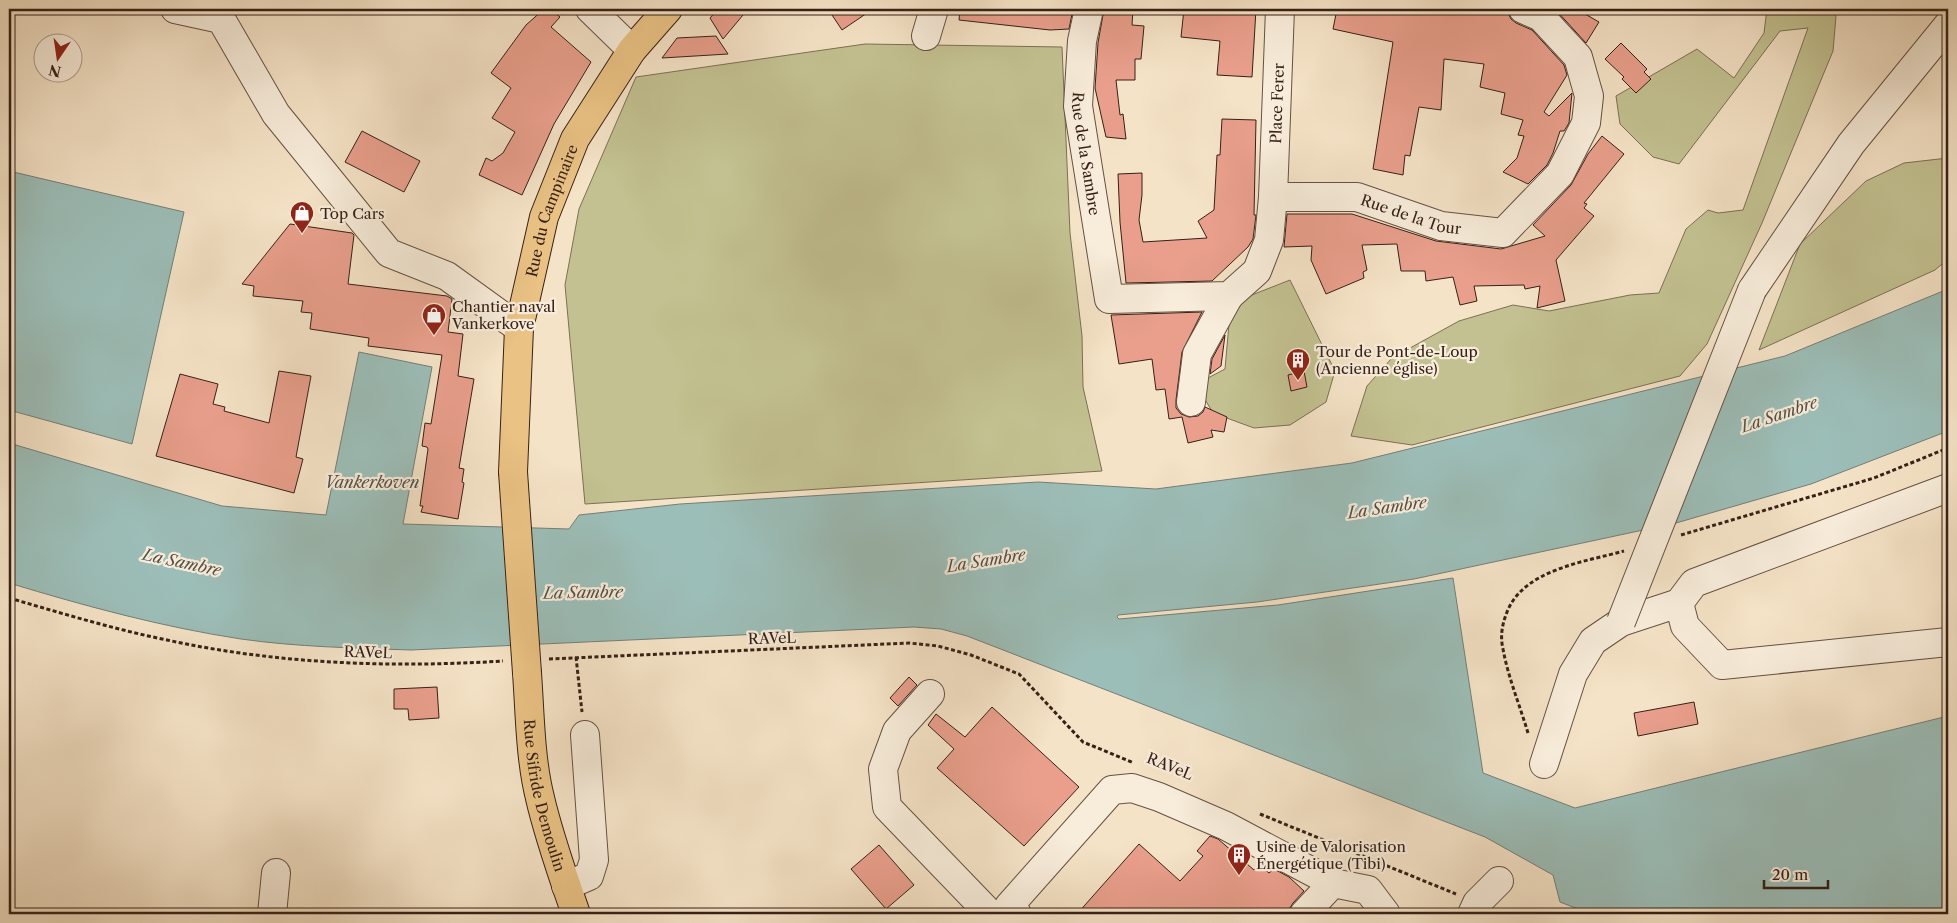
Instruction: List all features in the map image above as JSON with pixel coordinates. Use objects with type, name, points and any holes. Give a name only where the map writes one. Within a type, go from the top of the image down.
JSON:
[{"type":"main road","name":"Rue du Campinaire","points":[[513,472],[519,328],[544,217],[575,139],[632,50],[668,9]]},
{"type":"main road","name":"Rue Sifride Demoulin","points":[[513,472],[524,664],[539,796],[551,842],[576,914]]},
{"type":"street","points":[[175,9],[223,14],[276,114],[389,253],[447,276],[519,328]]},
{"type":"street","points":[[590,9],[632,50]]},
{"type":"street","points":[[926,36],[934,9]]},
{"type":"street","name":"Rue de la Sambre","points":[[1088,9],[1082,41],[1078,106],[1109,299],[1229,296]]},
{"type":"street","name":"Place Ferer","points":[[1273,197],[1280,9]]},
{"type":"street","name":"Rue de la Tour","points":[[1273,197],[1357,196],[1441,226],[1503,232],[1560,174],[1586,123],[1589,96],[1578,58],[1541,17],[1523,9]]},
{"type":"street","points":[[1621,622],[1752,290],[1851,144],[1948,25]]},
{"type":"street","points":[[1191,402],[1197,354],[1229,296],[1257,271],[1269,240],[1273,197]]},
{"type":"street","points":[[1544,764],[1573,674],[1593,641],[1621,622],[1679,602],[1694,582],[1948,488]]},
{"type":"street","points":[[1679,602],[1685,626],[1722,665],[1948,642]]},
{"type":"street","points":[[930,694],[897,731],[883,769],[887,806],[1003,912],[1112,790],[1132,788],[1159,796],[1226,826],[1333,884],[1368,890],[1386,914]]},
{"type":"street","points":[[566,886],[589,876],[594,860],[585,735]]},
{"type":"street","points":[[272,914],[276,873]]},
{"type":"street","points":[[1475,908],[1499,880]]},
{"type":"street","points":[[1304,914],[1333,884]]},
{"type":"path","name":"RAVeL","points":[[9,598],[167,640],[250,654],[323,662],[524,664],[576,657],[909,643],[938,646],[971,655],[1019,674],[1083,742],[1138,765]]},
{"type":"path","points":[[576,657],[585,735]]},
{"type":"path","points":[[1257,813],[1475,908]]},
{"type":"shaded area","points":[[1767,9],[1832,9],[1836,16],[1833,51],[1762,223],[1707,344],[1680,376],[1412,445],[1351,436],[1367,386],[1392,358],[1459,321],[1513,305],[1549,311],[1630,295],[1659,293],[1686,229],[1708,210],[1718,213],[1743,210],[1808,28],[1780,31],[1679,164],[1653,157],[1620,124],[1616,96],[1697,49],[1734,78],[1764,33]]},
{"type":"shaded area","points":[[865,44],[1062,47],[1070,233],[1082,336],[1083,387],[1102,471],[585,504],[565,285],[579,209],[636,77]]},
{"type":"shaded area","points":[[1948,158],[1948,259],[1935,270],[1759,350],[1800,244],[1866,181],[1904,163]]},
{"type":"shaded area","points":[[1290,280],[1335,371],[1326,402],[1290,425],[1254,428],[1213,413],[1203,396],[1208,378],[1225,369],[1229,324],[1234,302]]},
{"type":"water","points":[[9,171],[184,212],[132,444],[9,410]]},
{"type":"water","points":[[1948,289],[1948,431],[1811,484],[1676,523],[1414,579],[1257,602],[1118,615],[1117,617],[1119,619],[1278,605],[1453,578],[1483,773],[1575,808],[1948,716],[1948,914],[1591,914],[1560,902],[1553,875],[1485,837],[967,636],[941,629],[914,627],[411,650],[326,647],[262,642],[211,634],[95,608],[9,583],[9,443],[222,506],[326,515],[359,352],[432,367],[403,524],[569,529],[579,515],[680,504],[1038,482],[1156,489],[1352,463],[1785,356]]},
{"type":"building","points":[[544,9],[550,9],[560,17],[551,27],[591,62],[554,124],[522,195],[479,175],[486,158],[492,161],[503,153],[515,132],[492,118],[511,88],[491,73],[526,25]]},
{"type":"building","points":[[718,9],[748,9],[723,39],[710,18]]},
{"type":"building","points":[[828,9],[873,9],[842,30]]},
{"type":"building","points":[[960,9],[1073,9],[1069,29],[1050,30],[959,20]]},
{"type":"building","points":[[1104,9],[1133,9],[1132,25],[1144,26],[1141,59],[1135,59],[1135,80],[1116,80],[1120,115],[1123,114],[1126,139],[1106,137],[1095,88],[1098,43]]},
{"type":"building","points":[[1184,9],[1256,9],[1252,77],[1217,75],[1220,41],[1181,37]]},
{"type":"building","points":[[1337,9],[1489,9],[1508,13],[1516,23],[1532,30],[1564,65],[1567,75],[1544,112],[1549,116],[1572,93],[1569,123],[1564,131],[1560,131],[1547,165],[1528,184],[1503,172],[1517,158],[1524,136],[1518,135],[1523,120],[1501,114],[1505,93],[1480,87],[1484,64],[1444,59],[1441,110],[1419,107],[1410,156],[1405,155],[1403,175],[1373,169],[1393,42],[1333,29]]},
{"type":"building","points":[[1555,9],[1588,9],[1585,14],[1599,22],[1586,43]]},
{"type":"building","points":[[716,36],[728,54],[662,58],[677,38]]},
{"type":"building","points":[[1621,43],[1647,69],[1644,72],[1651,79],[1636,93],[1622,79],[1624,77],[1605,59]]},
{"type":"building","points":[[1222,119],[1256,120],[1254,215],[1256,215],[1253,239],[1248,247],[1212,281],[1126,283],[1120,222],[1118,174],[1142,173],[1139,220],[1143,242],[1207,238],[1198,221],[1214,210],[1217,155],[1220,155]]},
{"type":"building","points":[[362,131],[420,161],[404,192],[345,162]]},
{"type":"building","points":[[1602,136],[1624,154],[1584,203],[1587,204],[1584,208],[1594,216],[1556,260],[1565,301],[1537,308],[1540,286],[1525,289],[1524,285],[1474,286],[1477,301],[1460,305],[1453,277],[1426,281],[1425,271],[1401,271],[1397,244],[1362,245],[1367,270],[1363,272],[1364,278],[1326,294],[1311,260],[1312,246],[1284,247],[1287,214],[1352,214],[1436,241],[1501,249],[1545,236],[1533,225],[1571,185],[1588,154]]},
{"type":"building","points":[[290,224],[352,233],[354,235],[348,284],[447,296],[452,299],[448,332],[463,334],[458,376],[474,379],[459,468],[464,469],[462,482],[464,483],[458,519],[421,512],[423,506],[420,506],[428,449],[422,446],[425,423],[431,424],[442,355],[368,346],[369,338],[310,329],[312,313],[301,312],[303,301],[253,296],[254,286],[242,284]]},
{"type":"building","points":[[1202,312],[1182,352],[1176,408],[1181,414],[1189,417],[1198,416],[1205,407],[1227,417],[1224,432],[1211,430],[1213,437],[1188,443],[1182,417],[1169,419],[1165,389],[1156,390],[1152,359],[1119,364],[1111,315]]},
{"type":"building","points":[[1225,335],[1221,366],[1210,374],[1212,359]]},
{"type":"building","points":[[279,371],[311,376],[296,457],[303,459],[294,493],[156,456],[180,374],[218,384],[213,404],[225,407],[224,411],[269,423]]},
{"type":"building","name":"Tour de Pont-de-Loup (Ancienne église)","points":[[1304,371],[1307,387],[1291,391],[1288,375]]},
{"type":"building","points":[[909,677],[917,685],[898,706],[890,698]]},
{"type":"building","points":[[437,687],[439,718],[409,720],[408,709],[394,709],[394,689]]},
{"type":"building","points":[[1694,702],[1698,724],[1638,736],[1634,713]]},
{"type":"building","points":[[992,707],[1079,787],[1024,846],[937,768],[954,749],[928,725],[936,714],[965,737]]},
{"type":"building","points":[[1210,836],[1218,839],[1254,870],[1259,864],[1269,873],[1274,869],[1289,877],[1304,891],[1286,914],[1077,914],[1139,844],[1180,881],[1203,856],[1197,851]]},
{"type":"building","points":[[879,845],[914,885],[886,909],[851,869]]},
{"type":"place","name":"Top Cars","points":[[302,234]]},
{"type":"place","name":"Chantier naval Vankerkove","points":[[434,336]]},
{"type":"place","name":"Tour de Pont-de-Loup (Ancienne église)","points":[[1298,381]]},
{"type":"place","name":"Usine de Valorisation Énergétique (Tibi)","points":[[1239,876]]},
{"type":"water label","name":"La Sambre","points":[[1779,414]]},
{"type":"water label","name":"Vankerkoven","points":[[372,482]]},
{"type":"water label","name":"La Sambre","points":[[1387,507]]},
{"type":"water label","name":"La Sambre","points":[[986,560]]},
{"type":"water label","name":"La Sambre","points":[[182,562]]},
{"type":"water label","name":"La Sambre","points":[[583,592]]}]
